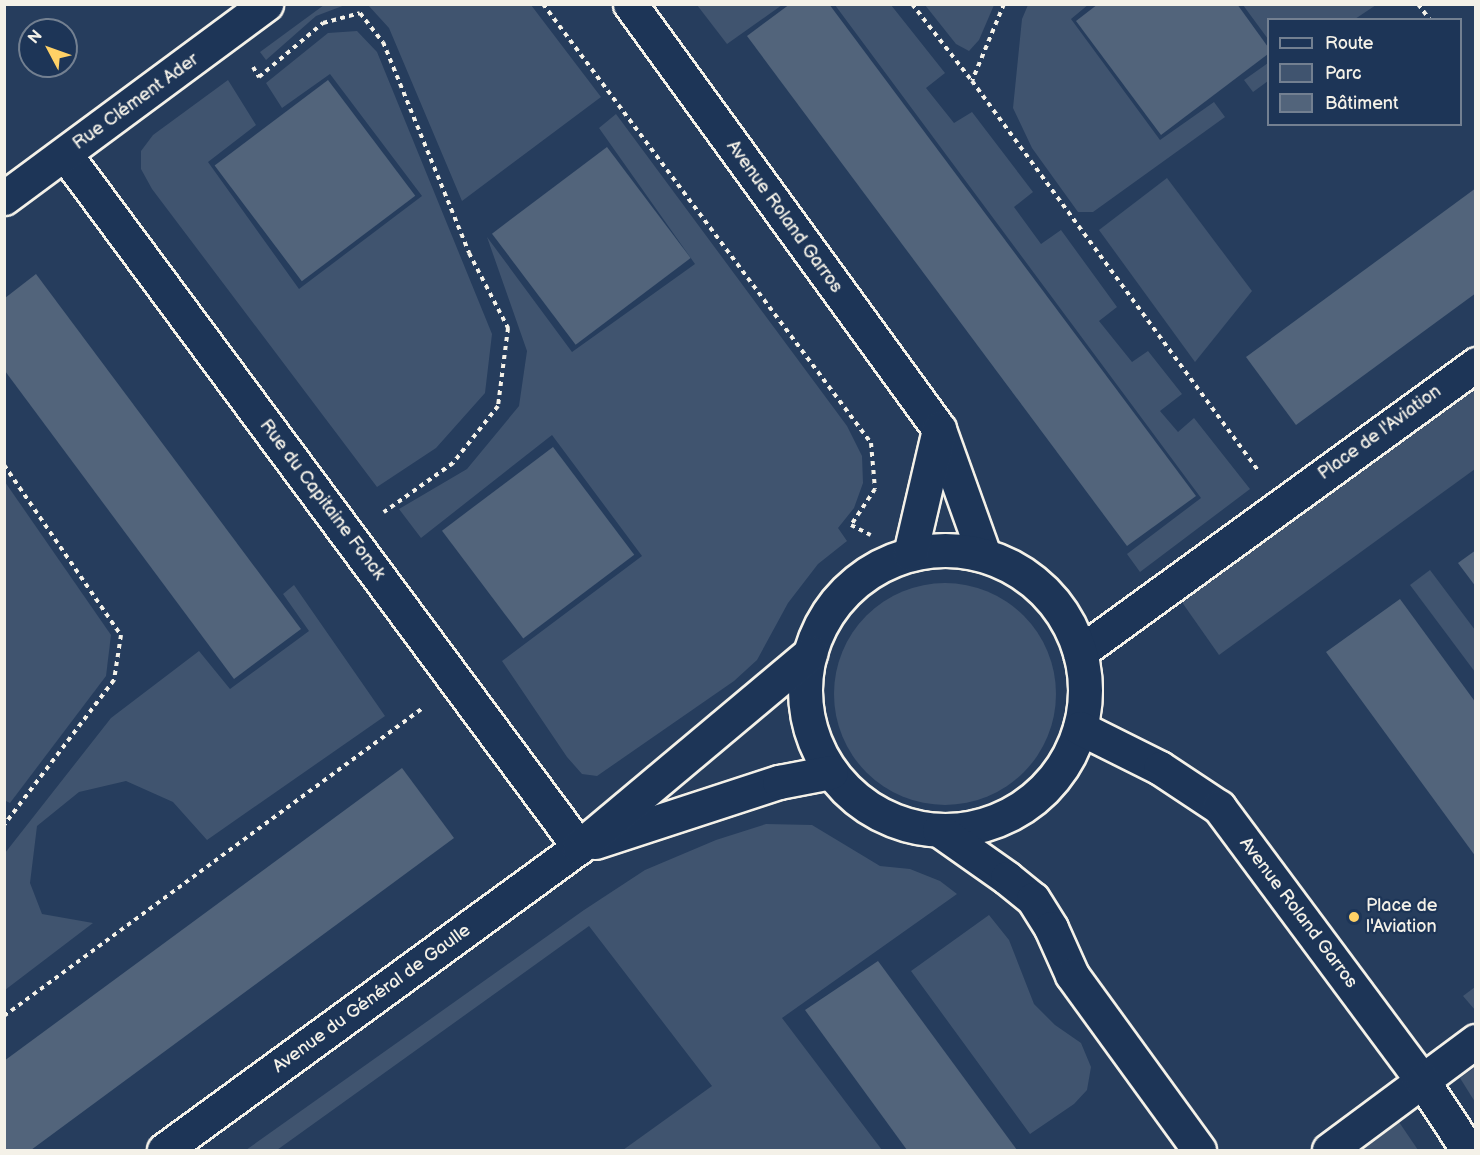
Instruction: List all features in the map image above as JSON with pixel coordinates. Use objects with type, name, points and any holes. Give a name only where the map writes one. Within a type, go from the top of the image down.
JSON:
[{"type":"street","name":"Rue Clément Ader","points":[[4,198],[266,4]]},
{"type":"street","name":"Avenue Roland Garros","points":[[630,4],[939,429],[984,555]]},
{"type":"street","name":"Rue du Capitaine Fonck","points":[[65,154],[579,847]]},
{"type":"street","name":"Place de l'Aviation","points":[[1080,652],[1476,364]]},
{"type":"street","points":[[910,554],[939,429]]},
{"type":"street","points":[[947,549],[984,555],[1017,569],[1045,591],[1066,619],[1080,652],[1085,690],[1080,728],[1065,763],[1042,792],[1011,813],[985,824],[939,830],[914,827],[890,819],[867,807],[847,791],[831,772],[816,745],[807,715],[805,684],[810,653],[820,626],[837,601],[858,581],[882,565],[910,554],[947,549]]},
{"type":"street","name":"Avenue du Général de Gaulle","points":[[164,1150],[579,847],[810,653]]},
{"type":"street","name":"Avenue Roland Garros","points":[[1080,728],[1160,768],[1219,807],[1422,1080],[1468,1150]]},
{"type":"street","name":"Avenue du Général de Gaulle","points":[[579,847],[779,782],[831,772]]},
{"type":"street","points":[[939,830],[1033,899],[1051,928],[1072,975],[1199,1150]]},
{"type":"street","points":[[1329,1150],[1476,1041]]},
{"type":"path","points":[[543,4],[871,443],[875,489],[851,525],[910,554]]},
{"type":"path","points":[[912,4],[972,81],[1282,504]]},
{"type":"path","points":[[972,81],[1004,4]]},
{"type":"path","points":[[1418,4],[1428,18]]},
{"type":"path","points":[[229,33],[259,77],[323,23],[360,13],[383,42],[470,253],[508,328],[498,406],[453,463],[349,537]]},
{"type":"path","points":[[4,465],[121,635],[114,680],[7,818],[4,825]]},
{"type":"path","points":[[4,1016],[457,683]]},
{"type":"green space","points":[[1089,4],[1071,19],[1160,140],[1214,102],[1225,117],[1093,212],[1078,212],[1032,148],[1013,108],[1022,19],[1028,5]]},
{"type":"green space","points":[[324,5],[345,5],[316,16],[266,60],[260,52]]},
{"type":"green space","points":[[368,5],[531,5],[601,97],[462,201],[389,28]]},
{"type":"green space","points":[[697,5],[782,5],[727,44]]},
{"type":"green space","points":[[835,5],[891,5],[945,73],[926,88],[954,123],[972,112],[1033,192],[1014,207],[1041,244],[1061,230],[1117,307],[1099,321],[1132,362],[1148,351],[1182,394],[1160,411],[1178,432],[1194,418],[1250,489],[1140,572],[1127,554],[1201,498]]},
{"type":"green space","points":[[925,5],[994,5],[979,40],[969,51],[956,44]]},
{"type":"green space","points":[[1243,5],[1376,5],[1356,18],[1267,18],[1267,38]]},
{"type":"green space","points":[[357,31],[377,52],[492,334],[485,393],[436,448],[377,487],[152,189],[141,169],[141,151],[153,135],[228,80],[256,125],[208,162],[299,289],[422,196],[330,74],[282,108],[266,83],[328,33]]},
{"type":"green space","points":[[1267,64],[1267,82],[1253,92],[1244,80]]},
{"type":"green space","points":[[616,114],[847,426],[862,456],[863,483],[854,508],[838,528],[847,541],[818,564],[788,603],[757,660],[734,681],[597,776],[582,774],[567,757],[502,661],[642,556],[552,435],[421,538],[399,509],[467,469],[519,406],[527,351],[487,237],[572,352],[695,264],[599,128]]},
{"type":"green space","points":[[1167,178],[1252,291],[1195,362],[1099,230]]},
{"type":"green space","points":[[1475,383],[1475,469],[1219,655],[1179,598]]},
{"type":"green space","points":[[5,482],[111,635],[106,676],[10,803],[4,800]]},
{"type":"green space","points":[[1430,570],[1475,630],[1475,672],[1410,585]]},
{"type":"green space","points":[[945,583],[977,588],[997,596],[1023,616],[1043,642],[1051,662],[1056,694],[1051,726],[1043,746],[1023,772],[997,792],[977,800],[945,805],[913,800],[893,792],[867,772],[847,746],[839,726],[834,694],[839,662],[847,642],[867,616],[893,596],[913,588]]},
{"type":"green space","points":[[294,585],[385,716],[207,840],[173,802],[126,781],[79,792],[37,826],[30,883],[42,914],[93,923],[5,990],[5,853],[111,718],[199,651],[230,689],[309,631],[283,594]]},
{"type":"green space","points":[[766,824],[812,825],[880,866],[910,869],[940,881],[957,894],[782,1018],[882,1150],[623,1150],[712,1086],[589,926],[277,1150],[246,1150],[584,910],[645,870],[716,840]]},
{"type":"green space","points":[[989,915],[1009,940],[1034,1004],[1055,1025],[1081,1043],[1091,1067],[1087,1090],[1074,1104],[1030,1134],[911,971]]},
{"type":"green space","points":[[1475,987],[1475,1010],[1463,996]]},
{"type":"green space","points":[[1475,1067],[1475,1102],[1460,1078]]},
{"type":"green space","points":[[1399,1122],[1418,1150],[1361,1150]]},
{"type":"building","points":[[790,4],[829,4],[1196,496],[1127,546],[747,36]]},
{"type":"building","points":[[1098,4],[1237,4],[1267,46],[1267,55],[1161,135],[1076,21]]},
{"type":"building","points":[[328,80],[415,196],[302,281],[215,165]]},
{"type":"building","points":[[607,147],[691,258],[576,345],[492,234]]},
{"type":"building","points":[[1476,188],[1476,293],[1296,425],[1246,357]]},
{"type":"building","points":[[36,274],[301,629],[234,679],[5,371],[5,298]]},
{"type":"building","points":[[553,447],[634,555],[523,638],[442,531]]},
{"type":"building","points":[[1476,550],[1476,587],[1458,563]]},
{"type":"building","points":[[1400,599],[1476,703],[1476,857],[1326,652]]},
{"type":"building","points":[[402,768],[454,838],[31,1150],[4,1150],[4,1061]]},
{"type":"building","points":[[878,961],[1017,1150],[907,1150],[805,1010]]},
{"type":"place","name":"Place de l'Aviation","points":[[1354,917]]}]
